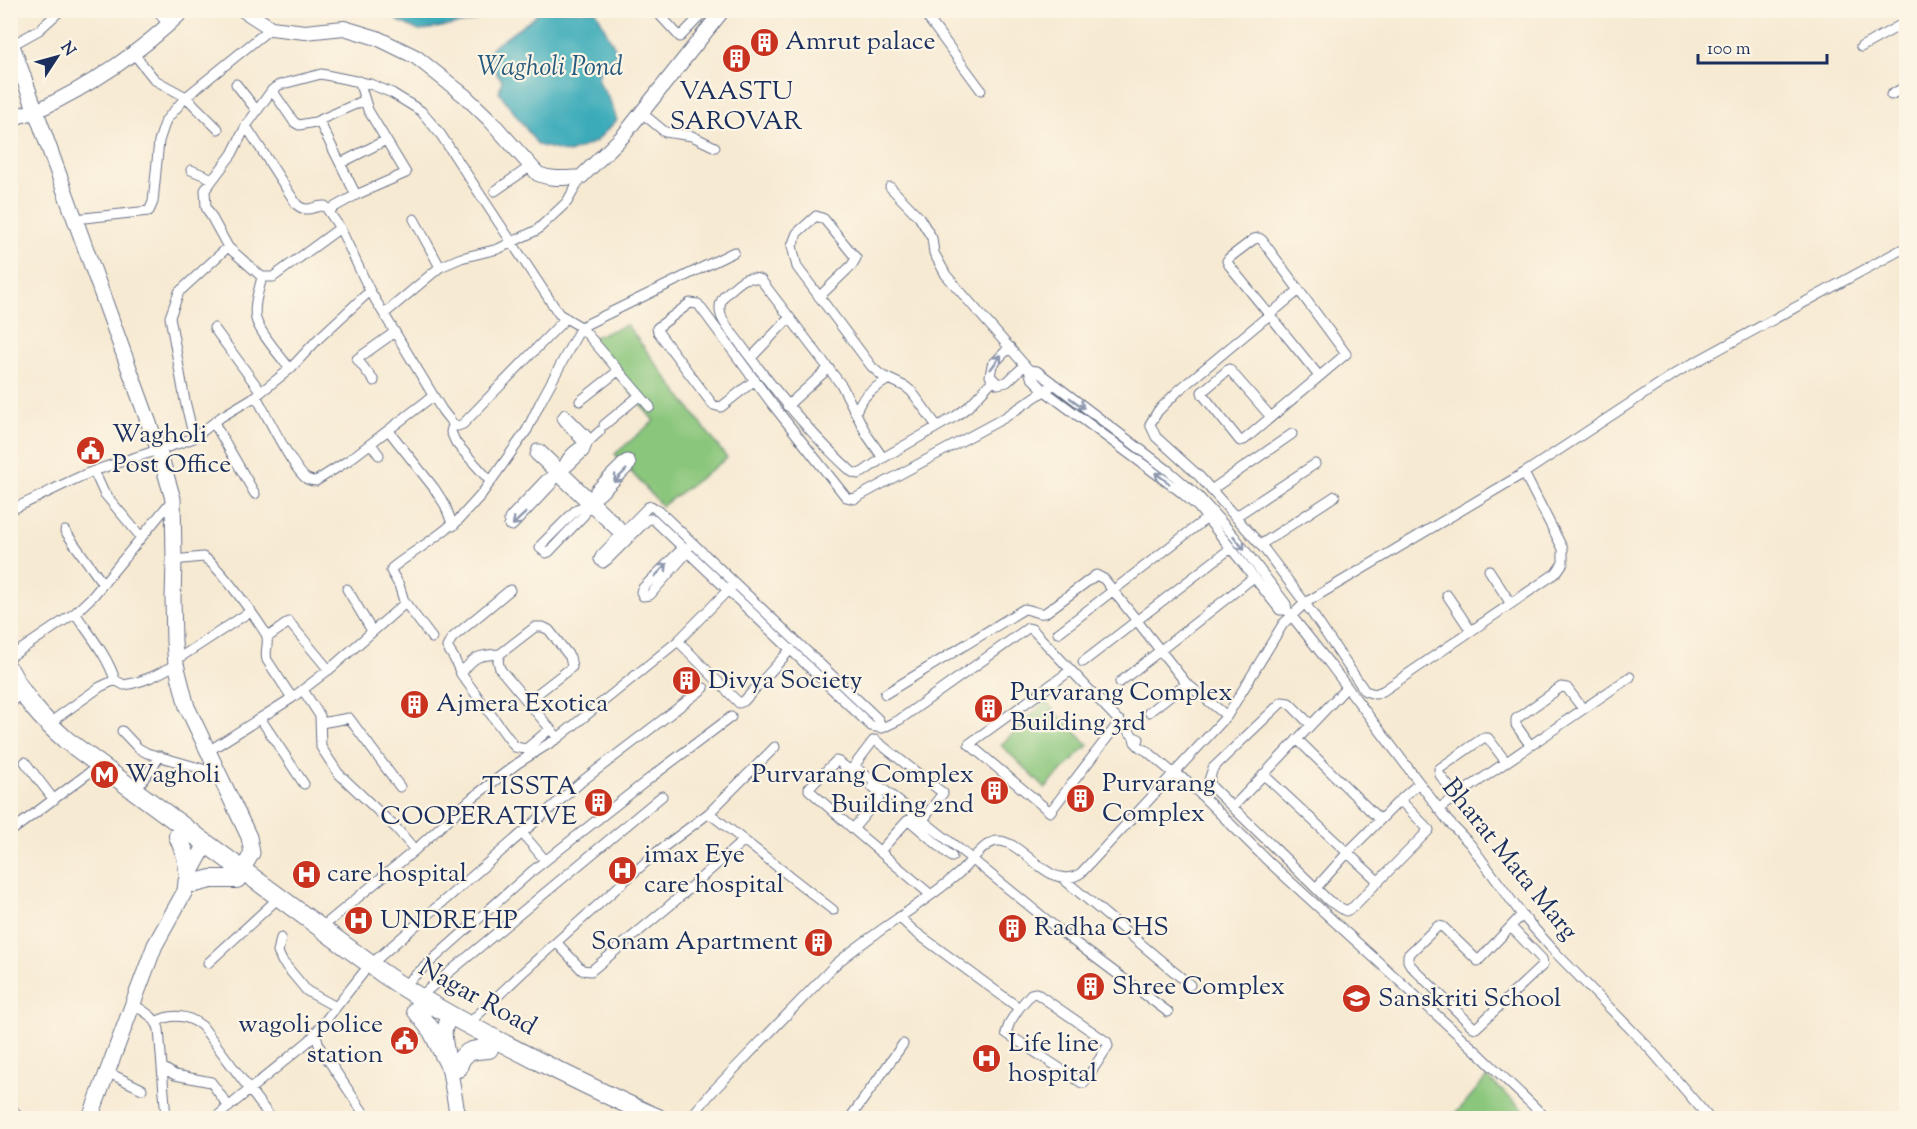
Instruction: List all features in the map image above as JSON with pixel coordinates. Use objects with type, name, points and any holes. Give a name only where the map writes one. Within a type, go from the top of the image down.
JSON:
[{"type":"highway","name":"Nagar Road","points":[[10,671],[34,710],[66,740],[135,791],[208,852],[321,928],[367,969],[402,987],[417,1004]]},
{"type":"highway","name":"Nagar Road","points":[[12,700],[43,736],[178,836],[208,852]]},
{"type":"highway","points":[[178,836],[186,856],[190,883],[240,874]]},
{"type":"highway","name":"Nagar Road","points":[[240,874],[272,904],[417,1004],[454,1024],[658,1119]]},
{"type":"highway","points":[[417,1004],[453,1067],[468,1051],[489,1049]]},
{"type":"highway","name":"Nagar Road","points":[[454,1024],[489,1049],[632,1119]]},
{"type":"main road","points":[[11,42],[159,451],[173,500],[173,610],[176,662],[187,707],[249,837],[252,853],[240,874]]},
{"type":"main road","points":[[10,118],[36,111]]},
{"type":"main road","points":[[90,1119],[155,945],[208,852]]},
{"type":"main road","points":[[454,1024],[453,1067],[457,1112],[462,1119]]},
{"type":"street","points":[[11,42],[39,30],[61,10]]},
{"type":"street","points":[[158,10],[167,25]]},
{"type":"street","points":[[36,111],[71,95],[134,54],[184,10]]},
{"type":"street","points":[[661,10],[658,13],[680,37],[706,10]]},
{"type":"street","points":[[384,314],[440,267],[461,258],[498,249],[537,230],[561,208],[581,177],[623,136],[723,10]]},
{"type":"street","points":[[922,10],[981,90]]},
{"type":"street","points":[[250,13],[271,28],[305,32],[344,28],[377,38],[416,57],[465,96],[489,119],[538,174],[547,178],[581,177]]},
{"type":"street","points":[[698,20],[708,30]]},
{"type":"street","points":[[1861,47],[1906,22]]},
{"type":"street","points":[[75,219],[149,211],[153,202],[159,141],[166,120],[186,97],[271,28]]},
{"type":"street","points":[[134,54],[155,80],[186,97],[218,129]]},
{"type":"street","points":[[340,228],[268,279],[262,277],[228,247],[206,207],[205,190],[232,154],[246,126],[272,90],[288,82],[321,74],[359,81],[392,93],[421,111],[441,135],[559,314],[581,327],[650,407]]},
{"type":"street","points":[[329,210],[356,195],[406,173],[368,110],[359,81]]},
{"type":"street","points":[[236,84],[257,111]]},
{"type":"street","points":[[1891,95],[1906,86]]},
{"type":"street","points":[[272,90],[294,122],[299,125],[315,122],[365,100]]},
{"type":"street","points":[[642,113],[665,132],[692,136],[715,147]]},
{"type":"street","points":[[315,122],[321,125],[356,195]]},
{"type":"street","points":[[246,126],[297,205],[303,209],[310,209],[319,205],[329,210],[370,291],[453,424],[458,426],[463,424],[566,318]]},
{"type":"street","points":[[341,163],[386,140]]},
{"type":"street","points":[[495,191],[531,166]]},
{"type":"street","points":[[191,170],[213,179]]},
{"type":"street","points":[[890,187],[919,217],[932,238],[934,253],[946,275],[1010,347],[1027,368],[1031,378],[1050,388],[1169,471],[1199,497],[1287,604],[1289,613]]},
{"type":"street","points":[[819,297],[852,266],[856,258],[824,219],[816,216],[797,233],[792,246],[797,267],[819,297],[872,367],[881,375],[912,392],[937,426]]},
{"type":"street","points":[[414,219],[440,267]]},
{"type":"street","points":[[1270,417],[1229,369],[1202,392],[1237,438],[1240,441],[1244,440],[1346,354],[1259,238],[1254,239],[1227,261],[1319,376]]},
{"type":"street","points":[[194,438],[170,317],[179,292],[228,247]]},
{"type":"street","points":[[1060,877],[1073,878],[1081,873],[1227,716],[1289,613],[1524,473],[1679,371],[1906,247]]},
{"type":"street","points":[[432,638],[404,601],[391,571],[392,568],[434,540],[452,524],[453,526],[481,495],[527,430],[581,327],[734,252]]},
{"type":"street","points":[[262,277],[255,306],[255,318],[290,369]]},
{"type":"street","points":[[883,458],[867,435],[829,368],[761,280],[751,277],[744,278],[723,296],[719,307],[722,318],[751,358],[787,405],[852,472],[858,474],[968,407],[993,380]]},
{"type":"street","points":[[10,510],[94,471],[194,438],[290,369],[319,338],[370,291]]},
{"type":"street","points":[[1299,291],[1179,390],[1158,411],[1150,424],[1156,437],[1199,476],[1260,545],[1305,603],[1365,691],[1375,694],[1383,691],[1556,573],[1563,563],[1563,549],[1524,473]]},
{"type":"street","points":[[755,380],[721,407],[713,405],[657,328],[690,303],[698,304],[846,497],[854,500],[982,431],[1050,388]]},
{"type":"street","points":[[751,358],[789,318]]},
{"type":"street","points":[[213,327],[258,394],[291,457],[304,477],[310,481],[316,481],[389,431],[434,396]]},
{"type":"street","points":[[374,381],[357,359],[395,332]]},
{"type":"street","points":[[1010,347],[992,364],[990,376],[993,380],[998,384],[1007,382],[1027,368]]},
{"type":"street","points":[[1214,363],[1223,374]]},
{"type":"street","points":[[787,405],[829,368]]},
{"type":"street","points":[[580,401],[618,371]]},
{"type":"street","points":[[856,412],[860,402],[874,388],[889,379]]},
{"type":"street","points":[[1050,388],[1182,493],[1207,518],[1280,610],[1289,613]]},
{"type":"street","points":[[559,473],[545,480],[512,515],[509,525],[512,526],[552,484],[559,473],[564,460],[577,447],[588,442],[639,396]]},
{"type":"street","points":[[214,423],[255,494]]},
{"type":"street","points":[[453,424],[451,432],[456,443],[491,482]]},
{"type":"street","points":[[389,431],[434,488],[445,505],[452,524]]},
{"type":"street","points":[[1211,490],[1292,434]]},
{"type":"street","points":[[370,444],[379,455]]},
{"type":"street","points":[[590,502],[584,515],[549,552],[546,553],[540,548],[577,508],[590,502],[601,495],[631,465],[630,460],[625,460],[595,490],[590,502]]},
{"type":"street","points":[[1235,517],[1315,464]]},
{"type":"street","points":[[94,471],[104,493],[141,537]]},
{"type":"street","points":[[559,473],[616,531],[625,535]]},
{"type":"street","points":[[1260,545],[1335,496]]},
{"type":"street","points":[[10,657],[75,613],[93,596],[173,500]]},
{"type":"street","points":[[625,535],[651,506]]},
{"type":"street","points":[[651,506],[651,518]]},
{"type":"street","points":[[651,506],[655,507],[689,546],[797,650],[857,706],[879,719],[882,728],[899,720],[1028,628],[1032,629],[1070,671],[1134,736],[1141,740],[1148,751],[1174,774],[1186,780],[1269,862],[1475,1050],[1546,1119]]},
{"type":"street","points":[[625,535],[651,518]]},
{"type":"street","points":[[651,518],[689,546]]},
{"type":"street","points":[[1059,633],[1207,518]]},
{"type":"street","points":[[156,519],[164,525],[174,524]]},
{"type":"street","points":[[65,531],[103,584]]},
{"type":"street","points":[[689,546],[686,555],[650,595],[643,596],[642,589],[679,552],[689,546]]},
{"type":"street","points":[[1083,662],[1231,548]]},
{"type":"street","points":[[174,560],[203,557],[208,559],[251,611],[268,637],[267,660],[292,698]]},
{"type":"street","points":[[1489,570],[1511,604]]},
{"type":"street","points":[[885,694],[1024,609],[1041,615],[1045,614],[1096,575],[1101,576],[1186,683],[1227,716]]},
{"type":"street","points":[[1120,682],[1254,578]]},
{"type":"street","points":[[321,928],[415,850],[472,798],[558,738],[678,641],[731,586]]},
{"type":"street","points":[[347,589],[372,631]]},
{"type":"street","points":[[510,590],[452,638],[447,647],[461,674],[515,747],[526,749],[550,729]]},
{"type":"street","points":[[1447,595],[1471,631]]},
{"type":"street","points":[[207,752],[303,690],[403,605],[404,601]]},
{"type":"street","points":[[75,613],[104,655],[115,680],[124,685],[149,679],[251,611]]},
{"type":"street","name":"Bharat Mata Marg","points":[[1289,613],[1438,809],[1470,844],[1522,915],[1556,954],[1650,1049],[1709,1119]]},
{"type":"street","points":[[268,637],[289,622],[329,670]]},
{"type":"street","points":[[461,674],[480,655],[500,654],[535,627],[543,627],[549,630],[570,657],[572,667],[528,701]]},
{"type":"street","points":[[678,641],[739,703],[744,701],[797,650]]},
{"type":"street","points":[[500,654],[498,661],[500,669],[558,738]]},
{"type":"street","points":[[1070,671],[969,744],[1050,812],[1120,721]]},
{"type":"street","points":[[1438,809],[1630,677]]},
{"type":"street","points":[[48,724],[100,687],[115,680]]},
{"type":"street","points":[[1149,712],[1186,683]]},
{"type":"street","points":[[1233,807],[1347,687]]},
{"type":"street","points":[[1530,745],[1516,725],[1516,719],[1561,687],[1567,688],[1583,709]]},
{"type":"street","points":[[215,1119],[310,1040],[367,969],[581,782],[704,688]]},
{"type":"street","points":[[303,690],[320,716],[321,747],[338,773],[398,829],[415,850]]},
{"type":"street","points":[[1311,725],[1289,702],[1282,702],[1213,768],[1209,780],[1212,786],[1329,901],[1346,911],[1353,907],[1429,830],[1400,800]]},
{"type":"street","points":[[402,987],[545,860],[731,717]]},
{"type":"street","points":[[260,718],[304,784]]},
{"type":"street","points":[[321,723],[349,718],[400,787]]},
{"type":"street","points":[[122,731],[138,748],[147,753],[220,774]]},
{"type":"street","points":[[1456,796],[1440,775],[1439,769],[1483,738],[1488,738],[1506,762]]},
{"type":"street","points":[[1297,739],[1380,820]]},
{"type":"street","points":[[922,821],[943,793],[875,740],[873,741],[854,766],[922,821],[973,860],[1064,934],[1168,1012]]},
{"type":"street","points":[[454,1024],[522,973],[657,852],[709,813],[775,747]]},
{"type":"street","points":[[135,791],[160,756]]},
{"type":"street","points":[[853,829],[880,796],[836,761],[808,790],[853,829],[931,895]]},
{"type":"street","points":[[25,762],[54,800]]},
{"type":"street","points":[[10,832],[90,772]]},
{"type":"street","points":[[1263,774],[1379,882]]},
{"type":"street","points":[[1316,888],[1380,820],[1419,783]]},
{"type":"street","points":[[417,1004],[662,796]]},
{"type":"street","points":[[709,813],[833,910]]},
{"type":"street","points":[[880,851],[909,820],[952,857]]},
{"type":"street","points":[[522,833],[545,860]]},
{"type":"street","points":[[556,943],[582,970],[591,971],[743,841]]},
{"type":"street","points":[[690,1119],[712,1092],[835,965],[856,946],[931,895],[988,845],[997,841],[1007,843],[1023,853],[1033,863],[1060,877],[1190,985]]},
{"type":"street","points":[[208,963],[272,904]]},
{"type":"street","points":[[1511,927],[1542,959],[1543,965],[1479,1027],[1473,1027],[1408,961],[1408,955],[1438,926],[1443,927],[1478,961],[1522,915]]},
{"type":"street","points":[[899,917],[914,931],[1019,1008]]},
{"type":"street","points":[[281,938],[278,952],[282,961],[307,991],[336,1007]]},
{"type":"street","points":[[1036,993],[1107,1042],[1108,1046],[1084,1083],[1006,1033],[1019,1008],[1031,994],[1036,993]]},
{"type":"street","points":[[132,1004],[152,1017],[159,1029],[166,1119]]},
{"type":"street","points":[[156,1022],[165,1017],[178,1016],[196,1021],[202,1026],[271,1119]]},
{"type":"street","points":[[315,1032],[320,1048],[367,1119]]},
{"type":"street","points":[[850,1119],[903,1044]]},
{"type":"street","points":[[162,1067],[175,1075],[211,1082],[229,1107]]},
{"type":"street","points":[[107,1072],[142,1089]]},
{"type":"street","points":[[10,1106],[20,1119]]},
{"type":"green space","points":[[627,325],[727,458],[662,506],[615,454],[654,421],[588,339]]},
{"type":"green space","points":[[1045,701],[1088,745],[1045,788],[1001,745]]},
{"type":"green space","points":[[1487,1077],[1532,1118],[1452,1118]]},
{"type":"water","name":"Wagholi Pond","points":[[393,11],[496,11],[471,22],[419,31],[396,20]]},
{"type":"water","name":"Wagholi Pond","points":[[536,11],[596,11],[617,52],[599,72],[598,82],[609,98],[617,120],[595,142],[569,153],[538,145],[499,92],[502,80],[494,70],[490,49],[536,16]]},
{"type":"place","name":"Amrut palace","points":[[764,42]]},
{"type":"place","name":"VAASTU SAROVAR","points":[[736,58]]},
{"type":"place","name":"Wagholi Post Office","points":[[91,450]]},
{"type":"place","name":"Divya Society","points":[[687,681]]},
{"type":"place","name":"Ajmera Exotica","points":[[415,704]]},
{"type":"place","name":"Purvarang Complex Building 3rd","points":[[989,708]]},
{"type":"place","name":"Wagholi","points":[[104,775]]},
{"type":"place","name":"Purvarang Complex Building 2nd","points":[[995,790]]},
{"type":"place","name":"Purvarang Complex","points":[[1081,799]]},
{"type":"place","name":"TISSTA COOPERATIVE","points":[[598,802]]},
{"type":"place","name":"imax Eye care hospital","points":[[623,870]]},
{"type":"place","name":"care hospital","points":[[306,874]]},
{"type":"place","name":"UNDRE HP","points":[[359,921]]},
{"type":"place","name":"Radha CHS","points":[[1013,928]]},
{"type":"place","name":"Sonam Apartment","points":[[819,942]]},
{"type":"place","name":"Shree Complex","points":[[1091,987]]},
{"type":"place","name":"Sanskriti School","points":[[1357,999]]},
{"type":"place","name":"wagoli police station","points":[[404,1040]]},
{"type":"place","name":"Life line hospital","points":[[987,1059]]}]
